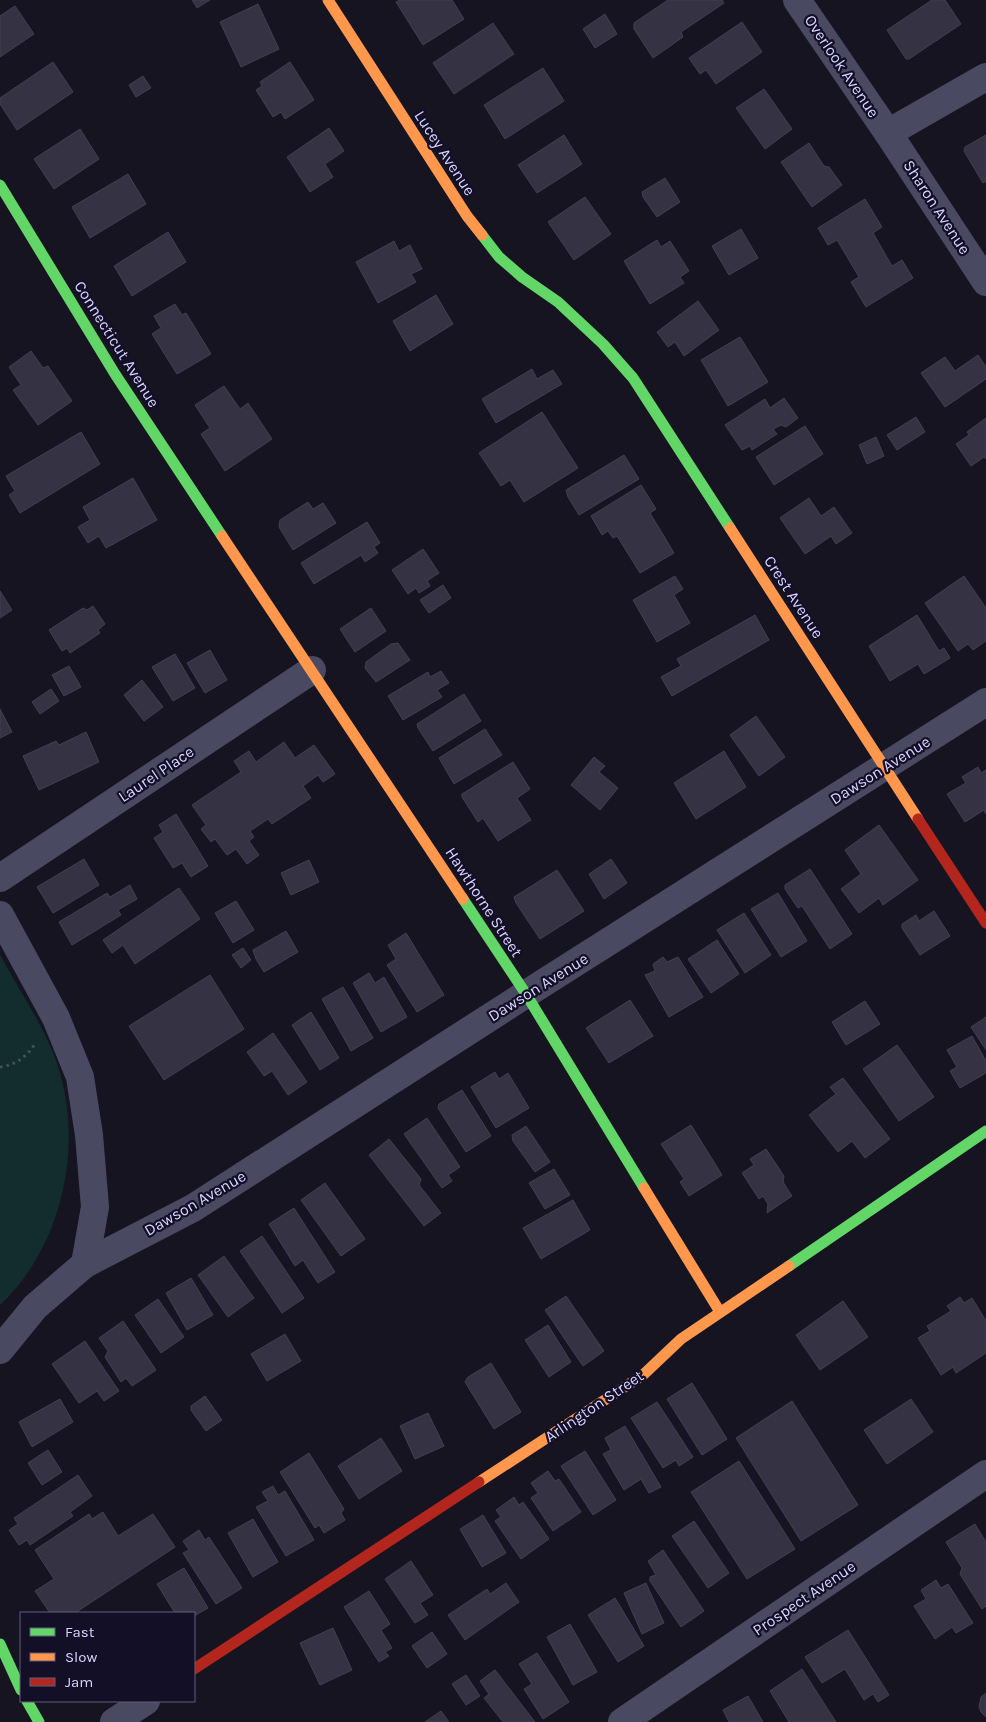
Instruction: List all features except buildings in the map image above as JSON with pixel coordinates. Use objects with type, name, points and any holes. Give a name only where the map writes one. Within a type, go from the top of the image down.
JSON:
[{"type":"street","name":"Lucey Avenue","points":[[328,0],[466,216],[499,257],[522,277],[558,302]]},
{"type":"street","name":"Overlook Avenue","points":[[797,0],[888,133]]},
{"type":"street","points":[[888,133],[986,77]]},
{"type":"street","name":"Sharon Avenue","points":[[888,133],[986,282]]},
{"type":"street","name":"Connecticut Avenue","points":[[0,185],[115,374],[210,517]]},
{"type":"street","name":"Crest Avenue","points":[[558,302],[603,344],[633,378],[986,923]]},
{"type":"street","name":"Hawthorne Street","points":[[210,517],[526,994],[720,1312]]},
{"type":"street","name":"Laurel Place","points":[[0,878],[312,670]]},
{"type":"street","name":"Dawson Avenue","points":[[0,1350],[35,1307],[85,1264],[193,1208],[986,702]]},
{"type":"street","points":[[0,915],[56,1018],[80,1076],[89,1134],[95,1207],[85,1264]]},
{"type":"street","name":"Arlington Street","points":[[195,1668],[643,1375],[681,1339],[986,1131]]},
{"type":"street","name":"Prospect Avenue","points":[[622,1722],[986,1474]]},
{"type":"street","points":[[0,1644],[20,1688]]},
{"type":"street","points":[[28,1702],[39,1722]]},
{"type":"street","points":[[114,1722],[144,1702]]},
{"type":"path","points":[[0,1067],[21,1060],[30,1052],[56,1018]]},
{"type":"green space","points":[[0,955],[36,1017],[54,1055],[64,1087],[68,1120],[68,1154],[63,1188],[54,1221],[40,1252],[22,1280],[0,1305]]},
{"type":"traffic: fast","points":[[0,185],[115,374],[222,536]]},
{"type":"traffic: fast","points":[[482,235],[499,257],[522,277],[558,302],[603,344],[633,378],[730,528]]},
{"type":"traffic: fast","points":[[463,899],[526,994],[644,1188]]},
{"type":"traffic: fast","points":[[789,1266],[986,1131]]},
{"type":"traffic: fast","points":[[0,1644],[20,1688]]},
{"type":"traffic: fast","points":[[28,1702],[39,1722]]},
{"type":"traffic: slow","points":[[328,0],[467,216],[482,235]]},
{"type":"traffic: slow","points":[[730,528],[918,819]]},
{"type":"traffic: slow","points":[[222,536],[463,899]]},
{"type":"traffic: slow","points":[[644,1188],[720,1312]]},
{"type":"traffic: slow","points":[[479,1482],[643,1375],[681,1339],[789,1266]]},
{"type":"traffic: jam","points":[[918,819],[986,923]]},
{"type":"traffic: jam","points":[[195,1668],[479,1482]]}]
